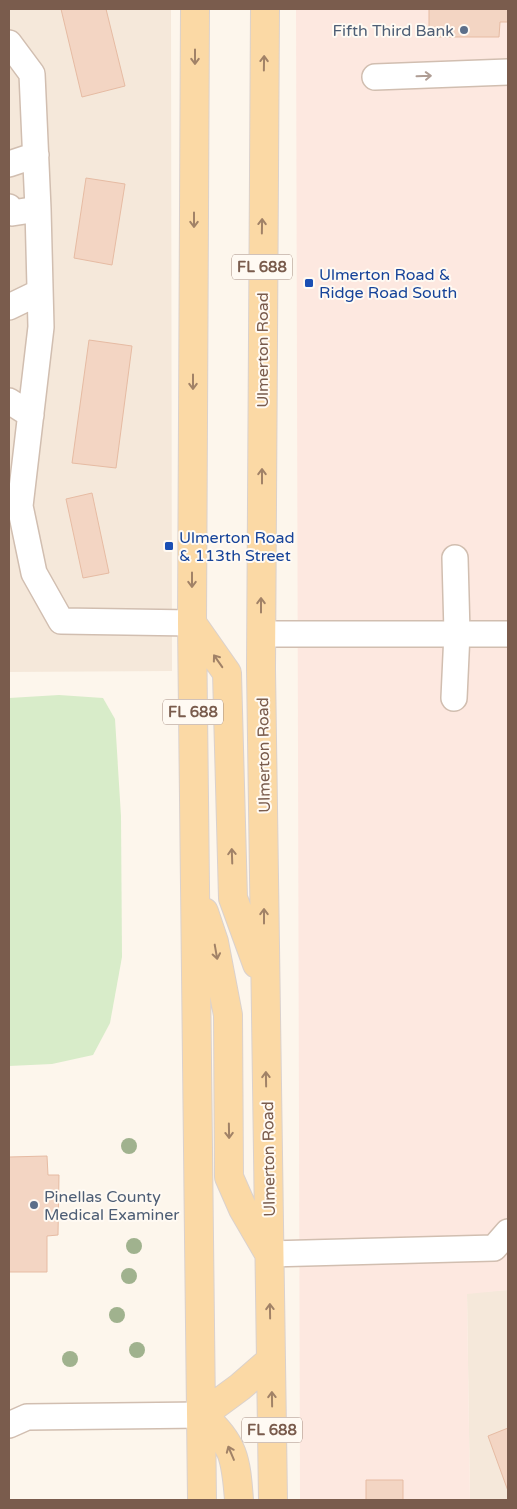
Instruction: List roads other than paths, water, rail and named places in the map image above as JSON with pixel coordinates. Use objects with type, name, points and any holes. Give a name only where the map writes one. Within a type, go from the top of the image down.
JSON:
[{"type":"main road","name":"FL 688","points":[[195,9],[192,623],[202,1500]]},
{"type":"main road","name":"Ulmerton Road","points":[[265,9],[261,634],[273,1500]]},
{"type":"main road","points":[[192,623],[226,673],[233,898],[265,987]]},
{"type":"main road","points":[[196,890],[214,942],[228,1015],[230,1177],[243,1209],[269,1254]]},
{"type":"main road","points":[[239,1500],[237,1468],[233,1454],[221,1431],[202,1415],[240,1387],[271,1360]]},
{"type":"lane","points":[[9,42],[32,74],[36,155],[41,327],[31,415],[15,509],[34,573],[61,621],[192,623]]},
{"type":"lane","points":[[375,77],[508,72]]},
{"type":"lane","points":[[9,164],[36,155]]},
{"type":"lane","points":[[9,207],[12,213],[38,209]]},
{"type":"lane","points":[[9,307],[40,292]]},
{"type":"lane","points":[[9,401],[31,415]]},
{"type":"lane","points":[[454,698],[457,633],[455,558]]},
{"type":"lane","points":[[261,634],[508,634]]},
{"type":"lane","points":[[269,1254],[494,1248],[508,1232]]},
{"type":"lane","points":[[9,1425],[27,1417],[202,1415]]},
{"type":"place","name":"Fifth Third Bank","points":[[464,30]]},
{"type":"place","name":"Ulmerton Road & Ridge Road South","points":[[309,283]]},
{"type":"place","name":"Ulmerton Road & 113th Street","points":[[169,546]]},
{"type":"place","name":"Pinellas County Medical Examiner","points":[[34,1205]]}]
